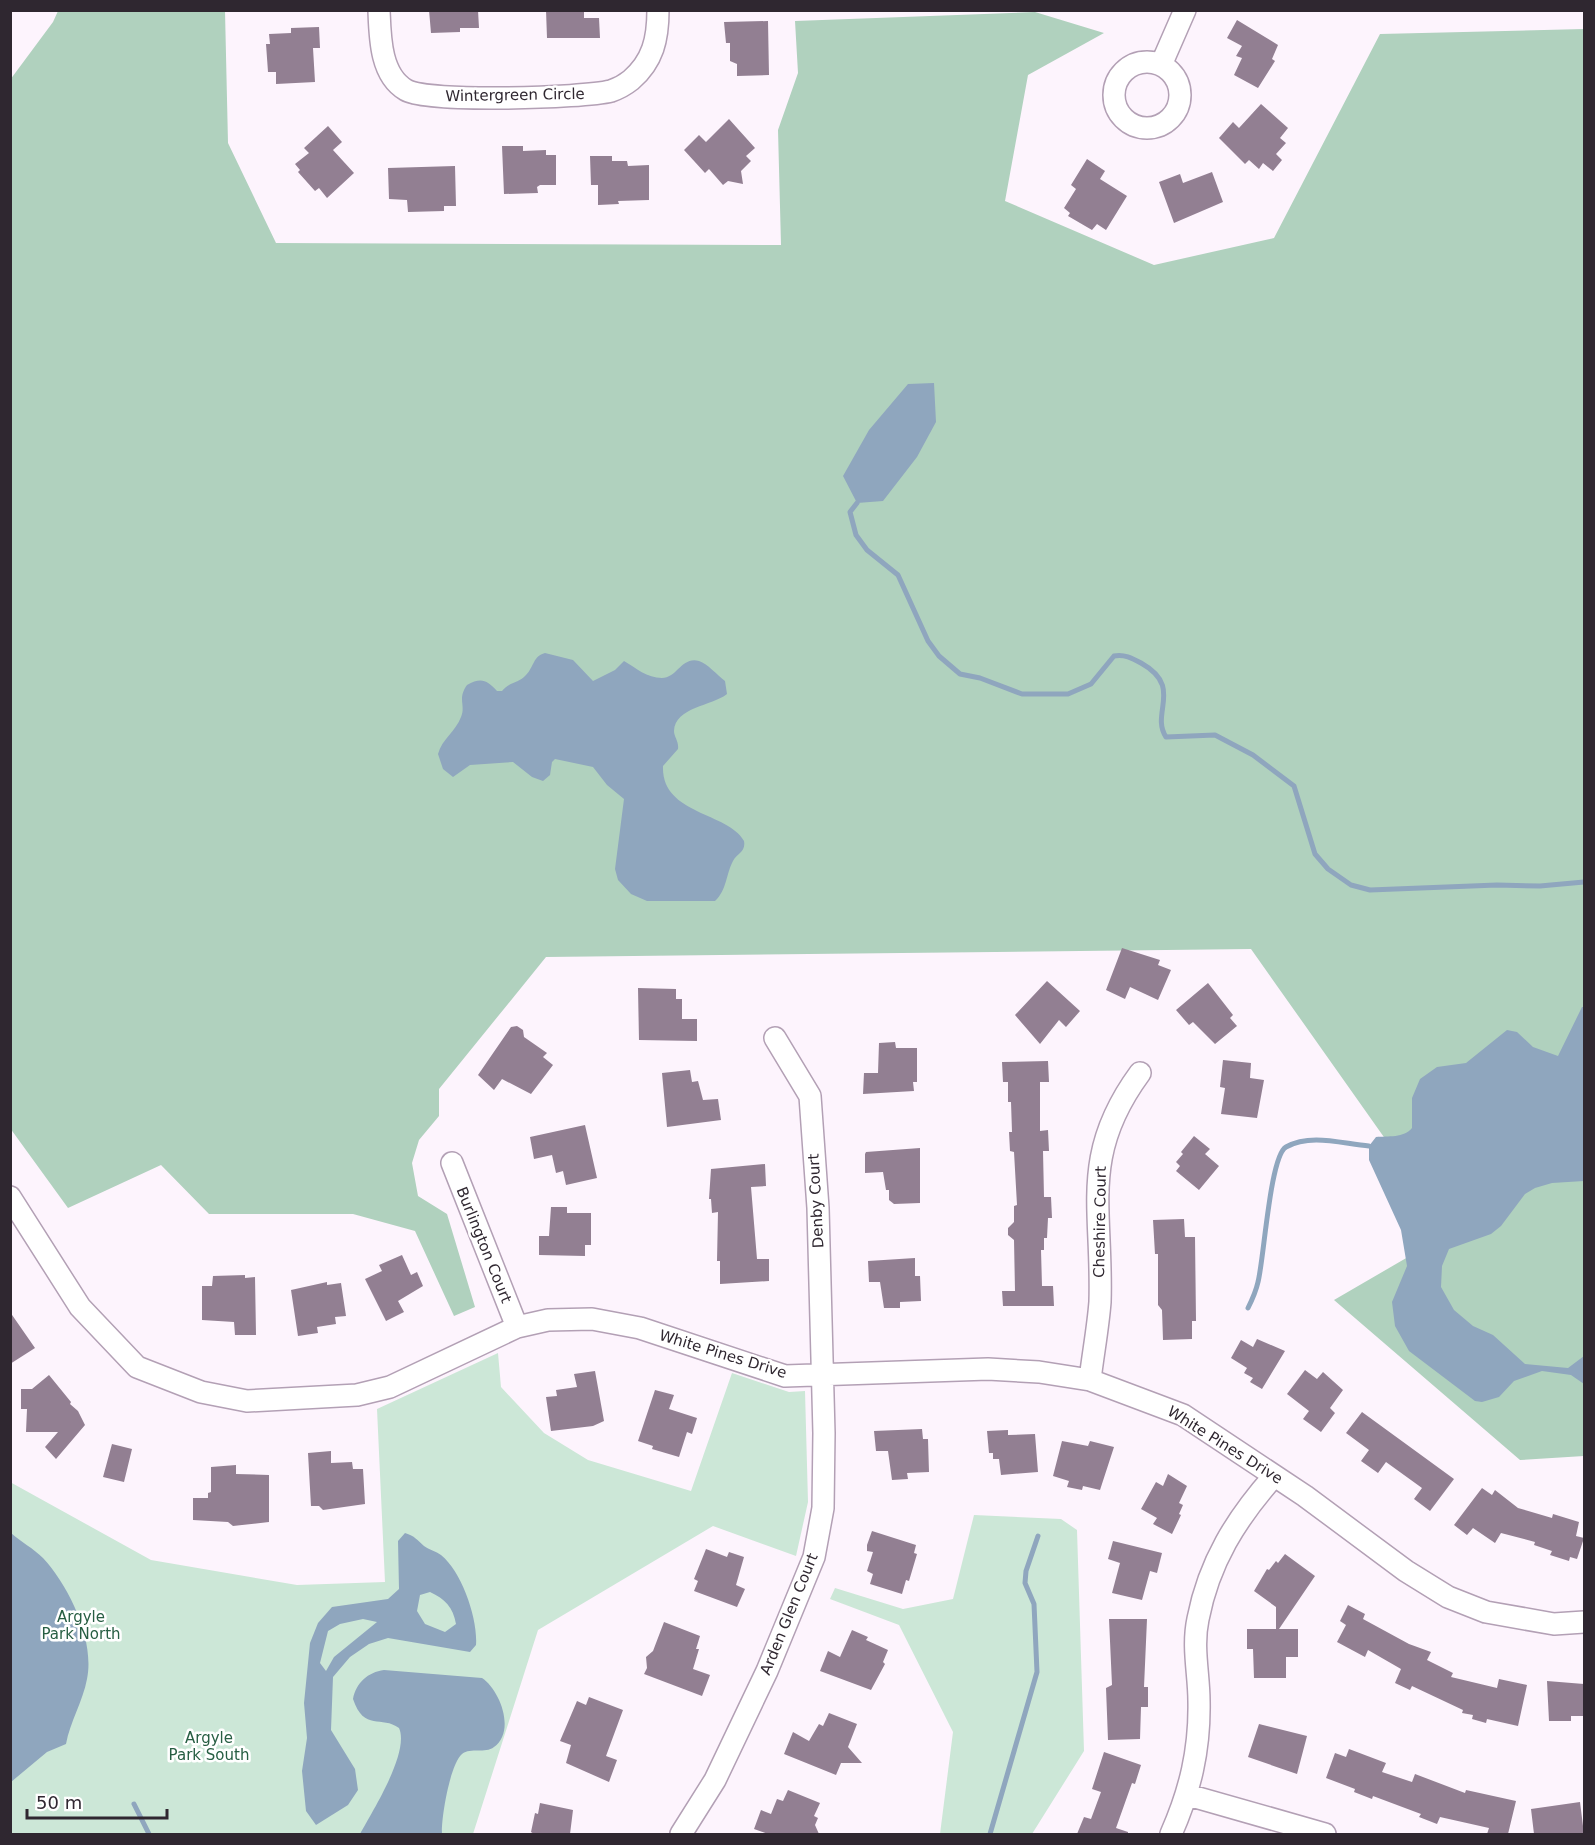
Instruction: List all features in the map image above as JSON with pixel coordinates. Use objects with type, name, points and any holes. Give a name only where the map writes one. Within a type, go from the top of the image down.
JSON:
[{"type":"street","name":"Wintergreen Circle","points":[[379,10],[380,43],[389,70],[405,90],[426,96],[523,97],[612,90],[630,81],[650,61],[658,32],[657,10]]},
{"type":"street","points":[[1161,65],[1185,10]]},
{"type":"street","name":"Denby Court","points":[[774,1038],[810,1096],[818,1208],[823,1374]]},
{"type":"street","name":"Cheshire Court","points":[[1090,1380],[1100,1302],[1097,1208],[1101,1150],[1120,1100],[1140,1074]]},
{"type":"street","name":"Burlington Court","points":[[452,1163],[517,1327]]},
{"type":"street","name":"White Pines Drive","points":[[10,1197],[80,1306],[137,1367],[201,1392],[247,1401],[357,1395],[390,1387],[517,1327],[548,1320],[592,1318],[640,1328],[785,1376],[988,1369],[1039,1372],[1090,1380],[1183,1416],[1274,1476],[1406,1571],[1448,1597],[1486,1612],[1554,1624],[1584,1622]]},
{"type":"street","name":"Arden Glen Court","points":[[681,1834],[715,1780],[767,1671],[814,1557],[824,1508],[823,1374]]},
{"type":"street","points":[[1171,1834],[1188,1795],[1197,1746],[1199,1702],[1195,1648],[1197,1620],[1213,1565],[1243,1511],[1274,1476]]},
{"type":"street","points":[[1188,1795],[1325,1834]]},
{"type":"green space","points":[[58,11],[225,11],[228,143],[276,243],[781,245],[778,130],[798,73],[795,21],[1035,12],[1104,33],[1028,75],[1005,201],[1154,265],[1274,238],[1380,34],[1584,29],[1584,1456],[1520,1460],[1334,1300],[1451,1232],[1251,949],[546,957],[439,1089],[439,1116],[419,1140],[412,1163],[418,1196],[447,1214],[475,1307],[454,1316],[415,1231],[353,1214],[209,1214],[161,1165],[68,1208],[10,1128],[10,80],[53,22]]},
{"type":"green space","points":[[498,1353],[501,1387],[544,1433],[588,1460],[691,1491],[732,1373],[789,1392],[805,1391],[808,1502],[796,1556],[713,1526],[538,1630],[473,1834],[11,1834],[10,1482],[151,1560],[297,1585],[385,1582],[377,1409]]},
{"type":"green space","points":[[974,1515],[1061,1519],[1077,1530],[1084,1751],[1032,1834],[940,1834],[953,1732],[899,1625],[830,1599],[835,1588],[903,1609],[953,1599]]},
{"type":"water","points":[[934,383],[936,422],[917,457],[883,501],[857,503],[843,476],[869,430],[908,384]]},
{"type":"water","points":[[545,653],[573,660],[593,681],[615,670],[624,661],[647,674],[662,678],[672,675],[684,664],[693,660],[706,665],[725,681],[727,694],[687,712],[676,723],[674,731],[678,749],[663,766],[665,782],[673,794],[684,804],[736,831],[744,841],[744,848],[733,861],[722,892],[715,901],[647,901],[631,894],[618,880],[615,869],[624,799],[607,785],[593,767],[555,759],[552,762],[550,775],[543,781],[532,777],[513,762],[470,765],[453,777],[443,769],[438,754],[461,717],[462,698],[467,685],[480,680],[490,684],[497,691],[502,691],[523,678],[536,659]]},
{"type":"water","points":[[1584,1007],[1584,1181],[1552,1183],[1535,1188],[1525,1194],[1501,1226],[1491,1234],[1449,1249],[1442,1266],[1441,1287],[1454,1310],[1473,1326],[1493,1335],[1525,1364],[1568,1368],[1584,1356],[1584,1384],[1571,1375],[1542,1371],[1514,1381],[1499,1397],[1482,1402],[1475,1401],[1409,1351],[1395,1326],[1392,1302],[1407,1266],[1401,1230],[1369,1160],[1369,1146],[1376,1137],[1400,1135],[1412,1128],[1412,1098],[1420,1079],[1437,1067],[1466,1063],[1507,1030],[1517,1032],[1533,1047],[1558,1056]]},
{"type":"water","points":[[11,1533],[43,1558],[62,1583],[78,1614],[87,1648],[88,1664],[85,1687],[66,1744],[47,1752],[11,1782]]},
{"type":"water","points":[[405,1533],[408,1534],[441,1555],[449,1563],[467,1597],[474,1622],[476,1645],[470,1652],[388,1638],[369,1644],[350,1657],[333,1677],[331,1730],[355,1769],[358,1790],[348,1805],[316,1825],[306,1811],[302,1771],[307,1738],[304,1703],[310,1643],[318,1623],[332,1607],[388,1599],[399,1589],[398,1541]],"holes":[[[430,1592],[444,1601],[453,1613],[456,1624],[445,1632],[425,1624],[417,1611],[420,1595]],[[363,1619],[377,1622],[334,1657],[326,1671],[320,1663],[328,1631],[340,1624]]]},
{"type":"water","points":[[384,1670],[482,1678],[489,1684],[500,1701],[505,1721],[501,1740],[490,1749],[466,1752],[458,1760],[447,1792],[442,1834],[360,1834],[395,1766],[401,1739],[399,1728],[393,1724],[374,1721],[362,1716],[353,1699],[364,1679]]},
{"type":"building","points":[[429,10],[478,10],[479,28],[460,28],[460,32],[431,33]]},
{"type":"building","points":[[546,10],[584,10],[584,18],[599,18],[600,38],[547,38]]},
{"type":"building","points":[[1237,20],[1278,45],[1272,59],[1275,61],[1258,88],[1234,75],[1242,58],[1236,56],[1242,46],[1227,38]]},
{"type":"building","points":[[768,21],[769,75],[737,76],[737,64],[730,61],[730,43],[726,43],[724,22]]},
{"type":"building","points":[[319,27],[320,48],[313,48],[315,82],[276,84],[276,72],[268,72],[266,44],[270,44],[269,34],[291,33],[291,28]]},
{"type":"building","points":[[1261,104],[1288,128],[1280,138],[1286,143],[1276,154],[1282,160],[1273,171],[1263,163],[1259,169],[1249,160],[1245,164],[1219,138],[1233,122],[1239,128]]},
{"type":"building","points":[[729,119],[755,148],[746,156],[751,161],[741,171],[743,184],[728,181],[723,185],[709,169],[705,173],[684,150],[699,135],[706,142]]},
{"type":"building","points":[[328,126],[342,142],[333,150],[354,173],[327,198],[319,188],[315,191],[298,172],[300,170],[295,164],[309,153],[304,148]]},
{"type":"building","points":[[502,146],[523,146],[523,151],[546,150],[546,155],[556,155],[556,185],[540,185],[537,187],[538,193],[504,194]]},
{"type":"building","points":[[590,156],[612,156],[612,161],[627,161],[628,166],[649,165],[649,200],[618,201],[619,204],[598,205],[598,185],[591,185]]},
{"type":"building","points":[[1087,159],[1105,171],[1100,179],[1127,196],[1106,230],[1097,224],[1092,230],[1068,216],[1070,213],[1064,208],[1076,189],[1071,185]]},
{"type":"building","points":[[455,166],[456,206],[444,206],[444,211],[408,212],[407,200],[389,199],[388,168]]},
{"type":"building","points":[[1212,172],[1223,202],[1174,223],[1159,182],[1180,174],[1183,183]]},
{"type":"building","points":[[1122,948],[1160,960],[1158,965],[1171,970],[1158,1000],[1130,987],[1125,999],[1106,990]]},
{"type":"building","points":[[1047,981],[1080,1011],[1066,1027],[1059,1020],[1040,1044],[1015,1015]]},
{"type":"building","points":[[1208,983],[1233,1015],[1230,1018],[1237,1026],[1215,1044],[1193,1022],[1189,1025],[1176,1010]]},
{"type":"building","points":[[638,988],[676,989],[676,999],[682,999],[682,1019],[697,1019],[697,1041],[639,1040]]},
{"type":"building","points":[[517,1026],[523,1030],[524,1037],[547,1053],[543,1057],[553,1065],[531,1094],[502,1079],[494,1090],[478,1075],[511,1027]]},
{"type":"building","points":[[895,1042],[896,1048],[917,1048],[917,1082],[913,1082],[914,1091],[863,1094],[864,1073],[878,1073],[879,1043]]},
{"type":"building","points":[[1223,1060],[1251,1063],[1250,1078],[1264,1080],[1257,1118],[1221,1114],[1225,1088],[1220,1087]]},
{"type":"building","points":[[1048,1061],[1049,1082],[1040,1082],[1040,1131],[1048,1130],[1049,1151],[1043,1151],[1044,1197],[1051,1197],[1052,1218],[1048,1218],[1047,1238],[1044,1238],[1044,1250],[1041,1250],[1042,1286],[1053,1286],[1054,1306],[1003,1306],[1002,1291],[1015,1291],[1014,1240],[1008,1235],[1008,1228],[1014,1222],[1014,1206],[1017,1205],[1014,1152],[1010,1151],[1011,1102],[1008,1102],[1008,1082],[1003,1082],[1002,1062]]},
{"type":"building","points":[[690,1070],[692,1082],[698,1081],[703,1100],[718,1099],[721,1120],[667,1127],[662,1073]]},
{"type":"building","points":[[585,1125],[597,1178],[566,1185],[563,1171],[556,1173],[552,1155],[534,1159],[530,1137]]},
{"type":"building","points":[[1194,1136],[1210,1149],[1205,1154],[1219,1166],[1199,1190],[1176,1171],[1180,1166],[1176,1162],[1183,1154],[1181,1152]]},
{"type":"building","points":[[920,1148],[920,1203],[894,1204],[889,1200],[889,1190],[886,1190],[883,1172],[865,1173],[865,1154],[866,1152]]},
{"type":"building","points":[[765,1164],[766,1186],[751,1187],[757,1259],[769,1259],[769,1281],[720,1284],[720,1261],[717,1261],[718,1212],[712,1213],[711,1199],[709,1199],[711,1169]]},
{"type":"building","points":[[551,1207],[567,1207],[567,1213],[591,1213],[591,1245],[585,1245],[585,1256],[539,1255],[539,1236],[549,1236]]},
{"type":"building","points":[[1184,1219],[1185,1237],[1195,1237],[1196,1321],[1192,1321],[1192,1339],[1163,1340],[1162,1310],[1158,1305],[1158,1254],[1155,1254],[1153,1220]]},
{"type":"building","points":[[402,1255],[411,1275],[417,1272],[423,1286],[398,1301],[404,1312],[386,1321],[365,1279],[382,1271],[379,1265]]},
{"type":"building","points":[[915,1258],[915,1276],[920,1276],[921,1301],[900,1302],[900,1308],[884,1308],[880,1282],[869,1282],[868,1261]]},
{"type":"building","points":[[245,1275],[245,1278],[255,1277],[256,1335],[235,1335],[234,1322],[202,1320],[202,1286],[212,1286],[213,1276]]},
{"type":"building","points":[[327,1282],[327,1285],[341,1283],[346,1316],[335,1317],[336,1324],[317,1327],[318,1333],[298,1336],[291,1290]]},
{"type":"building","points":[[10,1312],[35,1348],[10,1364]]},
{"type":"building","points":[[1257,1339],[1285,1351],[1262,1389],[1250,1382],[1253,1378],[1244,1373],[1247,1368],[1231,1358],[1241,1340],[1253,1347]]},
{"type":"building","points":[[1305,1370],[1317,1379],[1323,1372],[1343,1390],[1330,1408],[1335,1413],[1321,1432],[1303,1419],[1309,1411],[1287,1394]]},
{"type":"building","points":[[595,1371],[604,1421],[593,1426],[551,1431],[546,1397],[557,1396],[556,1390],[577,1387],[574,1374]]},
{"type":"building","points":[[49,1375],[71,1402],[70,1404],[78,1411],[85,1425],[56,1459],[45,1447],[58,1432],[26,1432],[27,1409],[21,1409],[21,1389],[32,1389]]},
{"type":"building","points":[[655,1390],[674,1395],[669,1409],[697,1418],[692,1434],[687,1432],[679,1457],[652,1449],[653,1446],[638,1441]]},
{"type":"building","points":[[1362,1412],[1454,1479],[1430,1511],[1414,1499],[1422,1488],[1386,1462],[1378,1473],[1361,1461],[1369,1450],[1346,1433]]},
{"type":"building","points":[[922,1429],[923,1439],[928,1439],[929,1472],[907,1473],[908,1479],[892,1480],[888,1451],[876,1451],[874,1431]]},
{"type":"building","points":[[1008,1430],[1008,1435],[1035,1434],[1038,1472],[1001,1475],[999,1459],[993,1459],[993,1453],[989,1453],[987,1431]]},
{"type":"building","points":[[1062,1441],[1088,1446],[1090,1441],[1114,1447],[1100,1490],[1083,1486],[1082,1490],[1067,1487],[1069,1481],[1053,1476]]},
{"type":"building","points":[[112,1444],[132,1449],[124,1482],[103,1477]]},
{"type":"building","points":[[331,1451],[331,1463],[352,1462],[353,1469],[363,1469],[365,1504],[323,1510],[319,1506],[311,1506],[308,1453]]},
{"type":"building","points":[[236,1465],[236,1474],[269,1475],[269,1522],[233,1526],[228,1522],[193,1520],[193,1498],[208,1498],[208,1493],[211,1492],[211,1467]]},
{"type":"building","points":[[1168,1474],[1187,1486],[1179,1503],[1183,1505],[1179,1514],[1181,1515],[1172,1534],[1153,1524],[1157,1518],[1141,1509],[1156,1482],[1163,1486]]},
{"type":"building","points":[[1482,1488],[1492,1495],[1495,1490],[1518,1508],[1552,1518],[1553,1514],[1579,1522],[1576,1536],[1584,1538],[1577,1559],[1570,1557],[1569,1561],[1550,1555],[1552,1551],[1534,1545],[1535,1542],[1501,1533],[1495,1543],[1473,1528],[1467,1535],[1454,1525]]},
{"type":"building","points":[[872,1531],[916,1545],[914,1553],[917,1554],[909,1581],[906,1580],[902,1594],[870,1584],[873,1574],[867,1571],[873,1552],[867,1551],[867,1545]]},
{"type":"building","points":[[1113,1541],[1162,1553],[1157,1573],[1150,1571],[1142,1600],[1112,1593],[1120,1563],[1108,1559]]},
{"type":"building","points":[[706,1549],[727,1557],[729,1552],[744,1557],[736,1585],[745,1589],[737,1607],[694,1591],[698,1581],[694,1579]]},
{"type":"building","points":[[1285,1554],[1315,1576],[1279,1629],[1298,1629],[1298,1657],[1286,1657],[1286,1678],[1254,1678],[1253,1649],[1247,1649],[1247,1629],[1276,1629],[1276,1607],[1254,1591],[1267,1569],[1269,1570],[1276,1561],[1278,1563]]},
{"type":"building","points":[[1348,1605],[1365,1614],[1363,1619],[1409,1644],[1431,1652],[1427,1660],[1453,1673],[1451,1677],[1497,1688],[1499,1679],[1527,1685],[1518,1726],[1487,1719],[1486,1723],[1472,1719],[1473,1715],[1462,1713],[1463,1710],[1412,1686],[1410,1690],[1395,1683],[1401,1669],[1368,1650],[1365,1657],[1337,1642],[1346,1625],[1340,1621]]},
{"type":"building","points":[[1109,1619],[1147,1619],[1144,1687],[1148,1687],[1148,1707],[1141,1707],[1140,1739],[1108,1740],[1106,1688],[1112,1685]]},
{"type":"building","points":[[664,1622],[700,1636],[693,1669],[710,1675],[702,1696],[644,1674],[647,1668],[646,1657],[653,1651]]},
{"type":"building","points":[[852,1630],[868,1637],[866,1640],[888,1650],[883,1662],[885,1664],[871,1690],[820,1671],[828,1651],[840,1657]]},
{"type":"building","points":[[1547,1681],[1584,1684],[1584,1716],[1571,1716],[1571,1721],[1549,1721]]},
{"type":"building","points":[[589,1697],[623,1710],[606,1756],[617,1760],[609,1782],[566,1763],[571,1745],[560,1741],[577,1701],[586,1705]]},
{"type":"building","points":[[829,1713],[857,1724],[848,1747],[862,1763],[841,1763],[836,1775],[784,1754],[793,1732],[809,1741],[819,1724],[823,1726]]},
{"type":"building","points":[[1259,1724],[1307,1736],[1297,1774],[1248,1757]]},
{"type":"building","points":[[1349,1749],[1386,1763],[1382,1772],[1412,1782],[1415,1774],[1465,1793],[1466,1790],[1516,1801],[1508,1834],[1487,1834],[1489,1828],[1440,1817],[1437,1824],[1419,1817],[1421,1814],[1373,1796],[1372,1799],[1354,1792],[1355,1789],[1326,1778],[1335,1753],[1346,1757]]},
{"type":"building","points":[[1104,1752],[1141,1765],[1116,1828],[1128,1834],[1077,1834],[1084,1817],[1091,1819],[1101,1792],[1092,1789]]},
{"type":"building","points":[[788,1790],[820,1803],[814,1816],[818,1818],[815,1825],[819,1834],[768,1834],[754,1829],[761,1810],[771,1814],[777,1799],[783,1801]]},
{"type":"building","points":[[1580,1802],[1584,1834],[1534,1834],[1531,1809]]},
{"type":"building","points":[[540,1803],[573,1810],[570,1834],[534,1834],[531,1832],[535,1813],[538,1814]]},
{"type":"waterway","points":[[857,503],[850,512],[856,535],[867,550],[898,575],[928,641],[939,656],[960,674],[980,678],[1022,694],[1068,694],[1091,684],[1114,656],[1125,656],[1138,661],[1154,672],[1161,681],[1164,691],[1161,719],[1166,737],[1215,735],[1253,755],[1294,786],[1315,854],[1328,869],[1351,885],[1370,890],[1497,885],[1540,886],[1584,882]]},
{"type":"waterway","points":[[1248,1308],[1258,1282],[1268,1209],[1280,1154],[1286,1147],[1296,1143],[1316,1140],[1369,1146]]},
{"type":"waterway","points":[[990,1834],[1037,1672],[1034,1604],[1025,1583],[1026,1571],[1038,1536]]},
{"type":"waterway","points":[[134,1804],[149,1834]]},
{"type":"park label","name":"Argyle Park North","points":[[81,1626]]},
{"type":"park label","name":"Argyle Park South","points":[[209,1746]]}]
